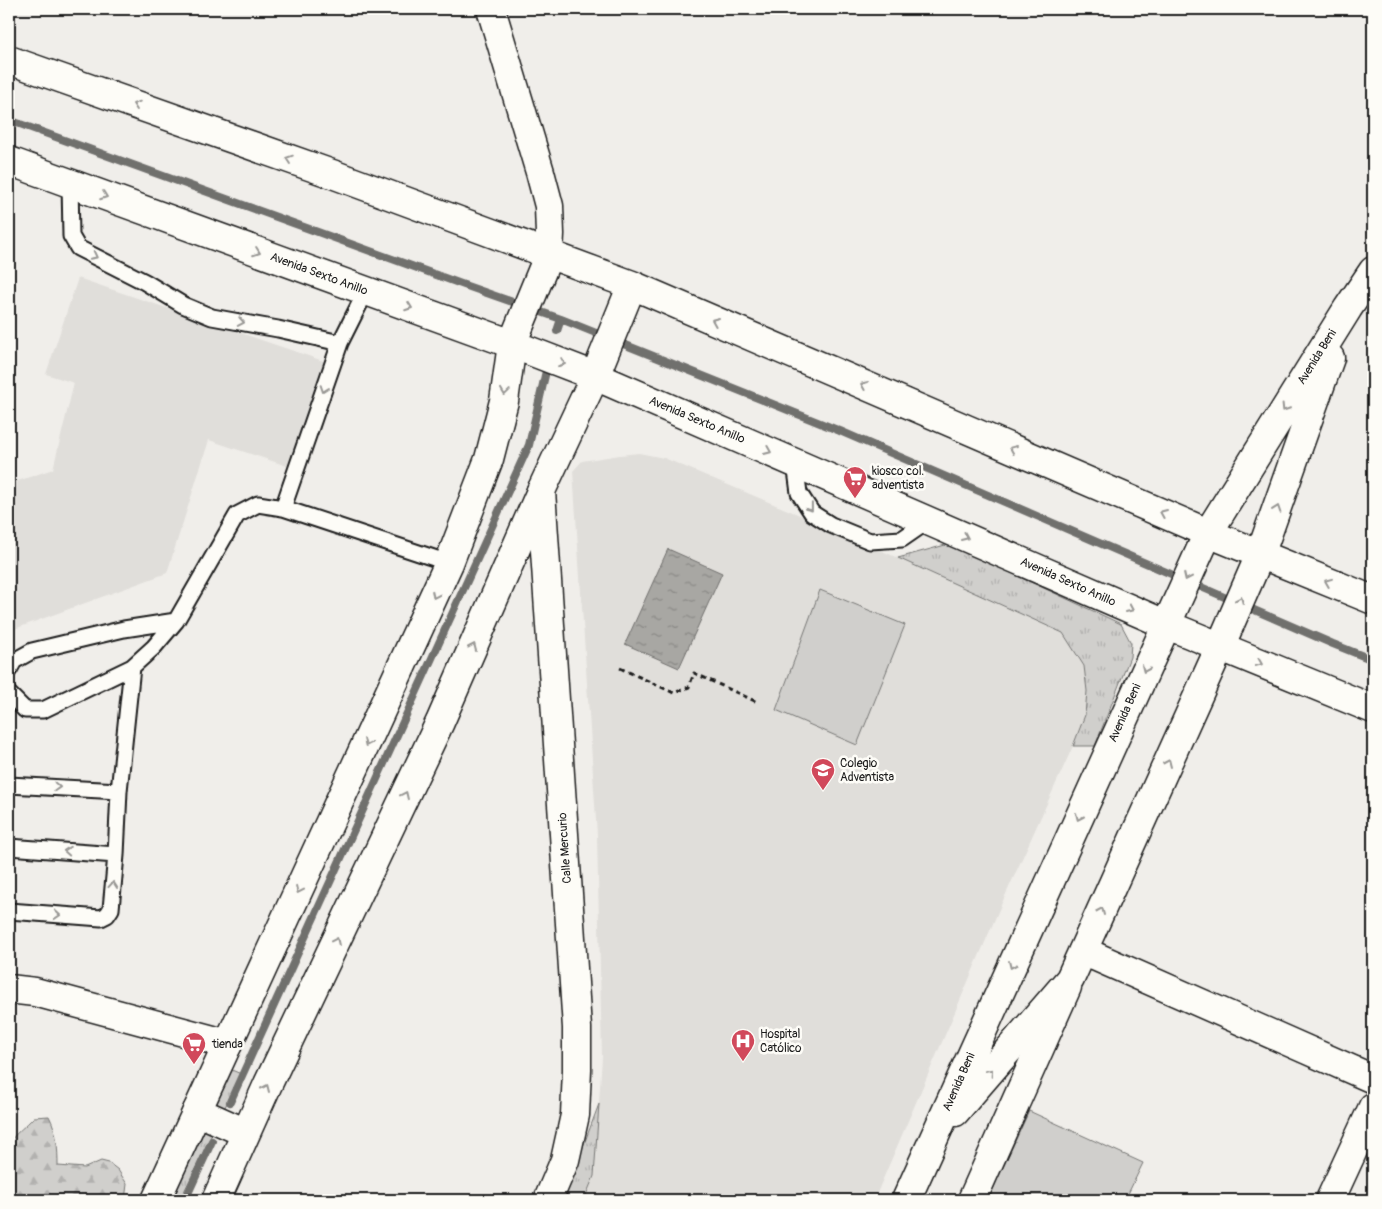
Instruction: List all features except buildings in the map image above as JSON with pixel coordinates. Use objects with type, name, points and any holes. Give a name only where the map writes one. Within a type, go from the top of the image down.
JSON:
[{"type":"street","points":[[156,1200],[449,563],[489,459],[504,401],[516,333],[544,264],[550,234],[549,206],[491,9]]},
{"type":"street","points":[[9,60],[326,172],[544,264],[628,295],[1205,538],[1257,562],[1373,600]]},
{"type":"street","name":"Avenida Sexto Anillo","points":[[9,161],[366,291],[516,333],[600,364],[795,463],[928,521],[1224,639],[1373,709]]},
{"type":"street","name":"Avenida Beni","points":[[906,1200],[1205,538],[1373,271]]},
{"type":"street","points":[[216,1200],[440,722],[541,491],[600,364],[628,295]]},
{"type":"street","name":"Avenida Beni","points":[[972,1200],[1257,562],[1348,308]]},
{"type":"street","name":"Calle Mercurio","points":[[541,491],[577,1045],[575,1115],[564,1160],[548,1200]]},
{"type":"street","points":[[1083,951],[1373,1079]]},
{"type":"street","name":"Avenida Beni","points":[[935,1136],[1070,979]]},
{"type":"street","points":[[9,988],[35,992],[228,1044]]},
{"type":"street","points":[[1330,1200],[1373,1107]]},
{"type":"street","points":[[197,1111],[246,1133]]},
{"type":"lane","points":[[70,184],[71,236],[78,248],[145,282],[182,305],[212,317],[340,343]]},
{"type":"lane","points":[[283,508],[340,343],[366,291]]},
{"type":"lane","points":[[795,463],[799,493],[812,513],[831,525],[870,541],[902,539],[928,521]]},
{"type":"lane","points":[[9,694],[25,710],[43,710],[132,667],[154,647],[176,621],[237,515],[258,504],[283,508],[449,563]]},
{"type":"lane","points":[[9,670],[14,661],[32,651],[124,629],[176,621]]},
{"type":"lane","points":[[9,911],[101,918],[111,909],[119,791],[132,667]]},
{"type":"lane","points":[[9,785],[119,791]]},
{"type":"lane","points":[[9,847],[116,854]]},
{"type":"path","points":[[620,668],[674,693],[689,687],[694,673],[757,702]]},
{"type":"shaded area","points":[[78,278],[332,364],[293,468],[209,440],[167,573],[9,631],[9,484],[53,469],[74,383],[46,374]]},
{"type":"shaded area","name":"Colegio Adventista","points":[[639,453],[664,458],[1033,617],[1063,633],[1084,666],[1087,691],[1085,715],[1073,746],[1001,905],[874,1200],[584,1200],[594,1176],[602,1057],[597,835],[573,471],[582,461]]},
{"type":"green space","points":[[949,544],[1121,624],[1131,643],[1130,657],[1095,746],[1073,746],[1085,715],[1087,691],[1084,666],[1063,633],[898,558]]},
{"type":"green space","points":[[820,590],[905,625],[857,745],[776,710]]},
{"type":"green space","points":[[218,1064],[241,1074],[180,1200],[158,1200]]},
{"type":"green space","points":[[599,1104],[594,1176],[584,1200],[563,1200]]},
{"type":"green space","points":[[1029,1111],[1143,1163],[1125,1200],[988,1200]]},
{"type":"green space","points":[[49,1116],[55,1134],[58,1166],[85,1168],[101,1161],[109,1163],[118,1170],[127,1184],[125,1200],[10,1200],[12,1169],[9,1152],[10,1142],[34,1117]]},
{"type":"water","points":[[668,549],[722,573],[679,668],[625,644]]},
{"type":"waterway","points":[[9,120],[561,319],[840,431],[1373,660]]},
{"type":"waterway","points":[[557,331],[561,319]]},
{"type":"waterway","points":[[230,1102],[529,445],[546,371]]},
{"type":"waterway","points":[[185,1200],[212,1141]]},
{"type":"place","name":"kiosco col. adventista","points":[[855,499]]},
{"type":"place","name":"Colegio Adventista","points":[[823,791]]},
{"type":"place","name":"Hospital Católico","points":[[743,1062]]},
{"type":"place","name":"tienda","points":[[194,1065]]}]
